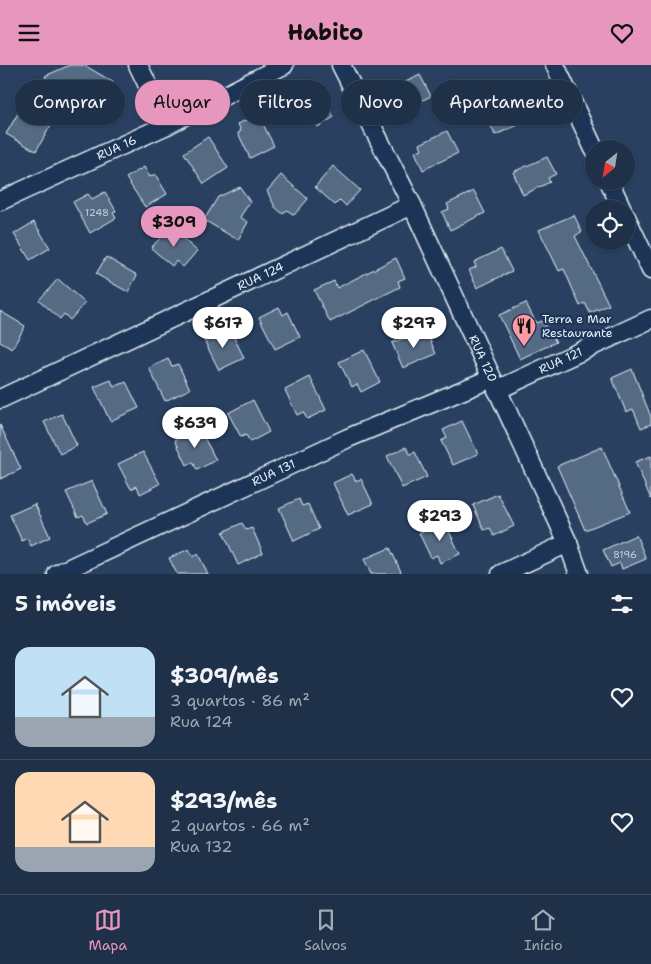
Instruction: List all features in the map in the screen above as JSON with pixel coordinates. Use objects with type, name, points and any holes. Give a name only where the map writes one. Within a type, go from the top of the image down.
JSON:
[{"type":"street","points":[[138,65],[145,80]]},
{"type":"street","name":"RUA 16","points":[[230,93],[284,65]]},
{"type":"street","name":"RUA 120","points":[[341,65],[412,205],[568,543],[579,574]]},
{"type":"street","points":[[555,65],[590,140]]},
{"type":"street","name":"RUA 16","points":[[0,201],[167,125]]},
{"type":"street","name":"RUA 124","points":[[0,399],[412,205]]},
{"type":"street","points":[[635,236],[651,270]]},
{"type":"street","name":"RUA 121","points":[[494,384],[651,319]]},
{"type":"street","name":"RUA 131","points":[[57,574],[348,438],[494,384]]},
{"type":"street","points":[[501,574],[568,543]]},
{"type":"building","points":[[70,65],[84,65],[110,80],[47,80],[45,76]]},
{"type":"building","points":[[420,75],[431,96],[421,101],[421,80],[410,80]]},
{"type":"building","points":[[15,118],[15,125],[51,125],[36,151],[6,134]]},
{"type":"building","points":[[238,124],[264,125],[274,146],[250,158],[238,133],[241,131]]},
{"type":"building","points":[[490,125],[518,125],[495,135]]},
{"type":"building","points":[[447,131],[458,153],[423,170],[415,152],[422,149],[420,144]]},
{"type":"building","points":[[208,137],[228,168],[204,184],[184,153]]},
{"type":"building","points":[[547,157],[556,174],[548,178],[550,182],[523,195],[513,172]]},
{"type":"building","points":[[333,166],[360,190],[346,206],[340,200],[335,205],[315,187]]},
{"type":"building","points":[[144,167],[150,177],[155,174],[167,194],[145,207],[126,178]]},
{"type":"building","points":[[281,175],[308,199],[294,215],[287,210],[283,214],[275,207],[267,191]]},
{"type":"building","points":[[240,187],[250,202],[240,217],[248,222],[238,240],[204,220],[218,197]]},
{"type":"building","points":[[474,191],[485,213],[450,230],[442,212],[449,209],[447,204]]},
{"type":"building","points":[[105,192],[116,211],[113,213],[116,218],[90,233],[73,202],[88,194],[92,199]]},
{"type":"building","points":[[574,215],[582,232],[575,236],[609,305],[590,313],[585,303],[580,306],[564,269],[559,271],[539,230]]},
{"type":"building","points":[[34,222],[50,248],[30,260],[14,234]]},
{"type":"building","points":[[170,227],[197,251],[183,267],[176,261],[172,266],[151,248]]},
{"type":"building","points":[[501,249],[512,271],[477,288],[469,270],[476,267],[474,262]]},
{"type":"building","points":[[106,257],[137,275],[128,292],[96,274]]},
{"type":"building","points":[[396,258],[405,278],[398,281],[400,287],[330,322],[314,290],[334,281],[337,288]]},
{"type":"building","points":[[58,279],[85,303],[70,320],[64,314],[60,319],[39,300]]},
{"type":"building","points":[[526,303],[536,323],[541,321],[556,342],[520,359],[499,315]]},
{"type":"building","points":[[279,307],[283,315],[288,312],[300,337],[275,349],[259,317]]},
{"type":"building","points":[[0,311],[25,326],[12,349],[0,342]]},
{"type":"building","points":[[223,328],[226,336],[232,333],[244,358],[219,370],[203,338]]},
{"type":"building","points":[[418,332],[420,338],[428,335],[436,354],[403,368],[392,343]]},
{"type":"building","points":[[364,350],[380,382],[361,392],[357,384],[352,387],[339,362]]},
{"type":"building","points":[[168,359],[172,366],[178,364],[190,389],[165,401],[149,368]]},
{"type":"building","points":[[632,369],[651,417],[651,424],[641,428],[633,409],[626,412],[612,378]]},
{"type":"building","points":[[310,377],[326,410],[307,419],[303,412],[297,415],[285,390]]},
{"type":"building","points":[[111,380],[114,387],[126,382],[139,408],[110,421],[94,387]]},
{"type":"building","points":[[253,400],[269,432],[250,442],[246,435],[241,437],[228,413]]},
{"type":"building","points":[[62,414],[77,446],[60,454],[44,422]]},
{"type":"building","points":[[462,421],[478,454],[453,465],[441,441],[447,438],[443,430]]},
{"type":"building","points":[[0,425],[21,469],[0,479]]},
{"type":"building","points":[[199,428],[216,460],[197,470],[193,462],[187,465],[175,440]]},
{"type":"building","points":[[406,447],[410,454],[415,452],[427,477],[402,488],[387,456]]},
{"type":"building","points":[[602,447],[630,512],[585,530],[557,466]]},
{"type":"building","points":[[143,452],[160,484],[140,494],[137,486],[131,489],[118,464]]},
{"type":"building","points":[[651,456],[651,499],[635,462]]},
{"type":"building","points":[[352,474],[356,481],[361,479],[373,504],[348,515],[333,483]]},
{"type":"building","points":[[92,481],[107,514],[87,523],[83,515],[78,517],[66,492]]},
{"type":"building","points":[[498,494],[514,526],[494,536],[490,528],[484,530],[473,505]]},
{"type":"building","points":[[299,499],[302,506],[308,504],[319,529],[294,541],[279,508]]},
{"type":"building","points":[[35,504],[50,537],[31,546],[27,538],[22,541],[10,515]]},
{"type":"building","points":[[444,521],[460,554],[440,563],[437,555],[431,558],[419,533]]},
{"type":"building","points":[[242,523],[246,530],[252,528],[263,553],[238,565],[223,532]]},
{"type":"building","points":[[636,535],[646,559],[622,569],[620,563],[611,567],[603,550]]},
{"type":"building","points":[[390,548],[402,574],[371,574],[364,559]]},
{"type":"building","points":[[189,549],[193,557],[198,554],[208,574],[177,574],[169,558]]},
{"type":"place","name":"Terra e Mar Restaurante","points":[[524,347]]}]
